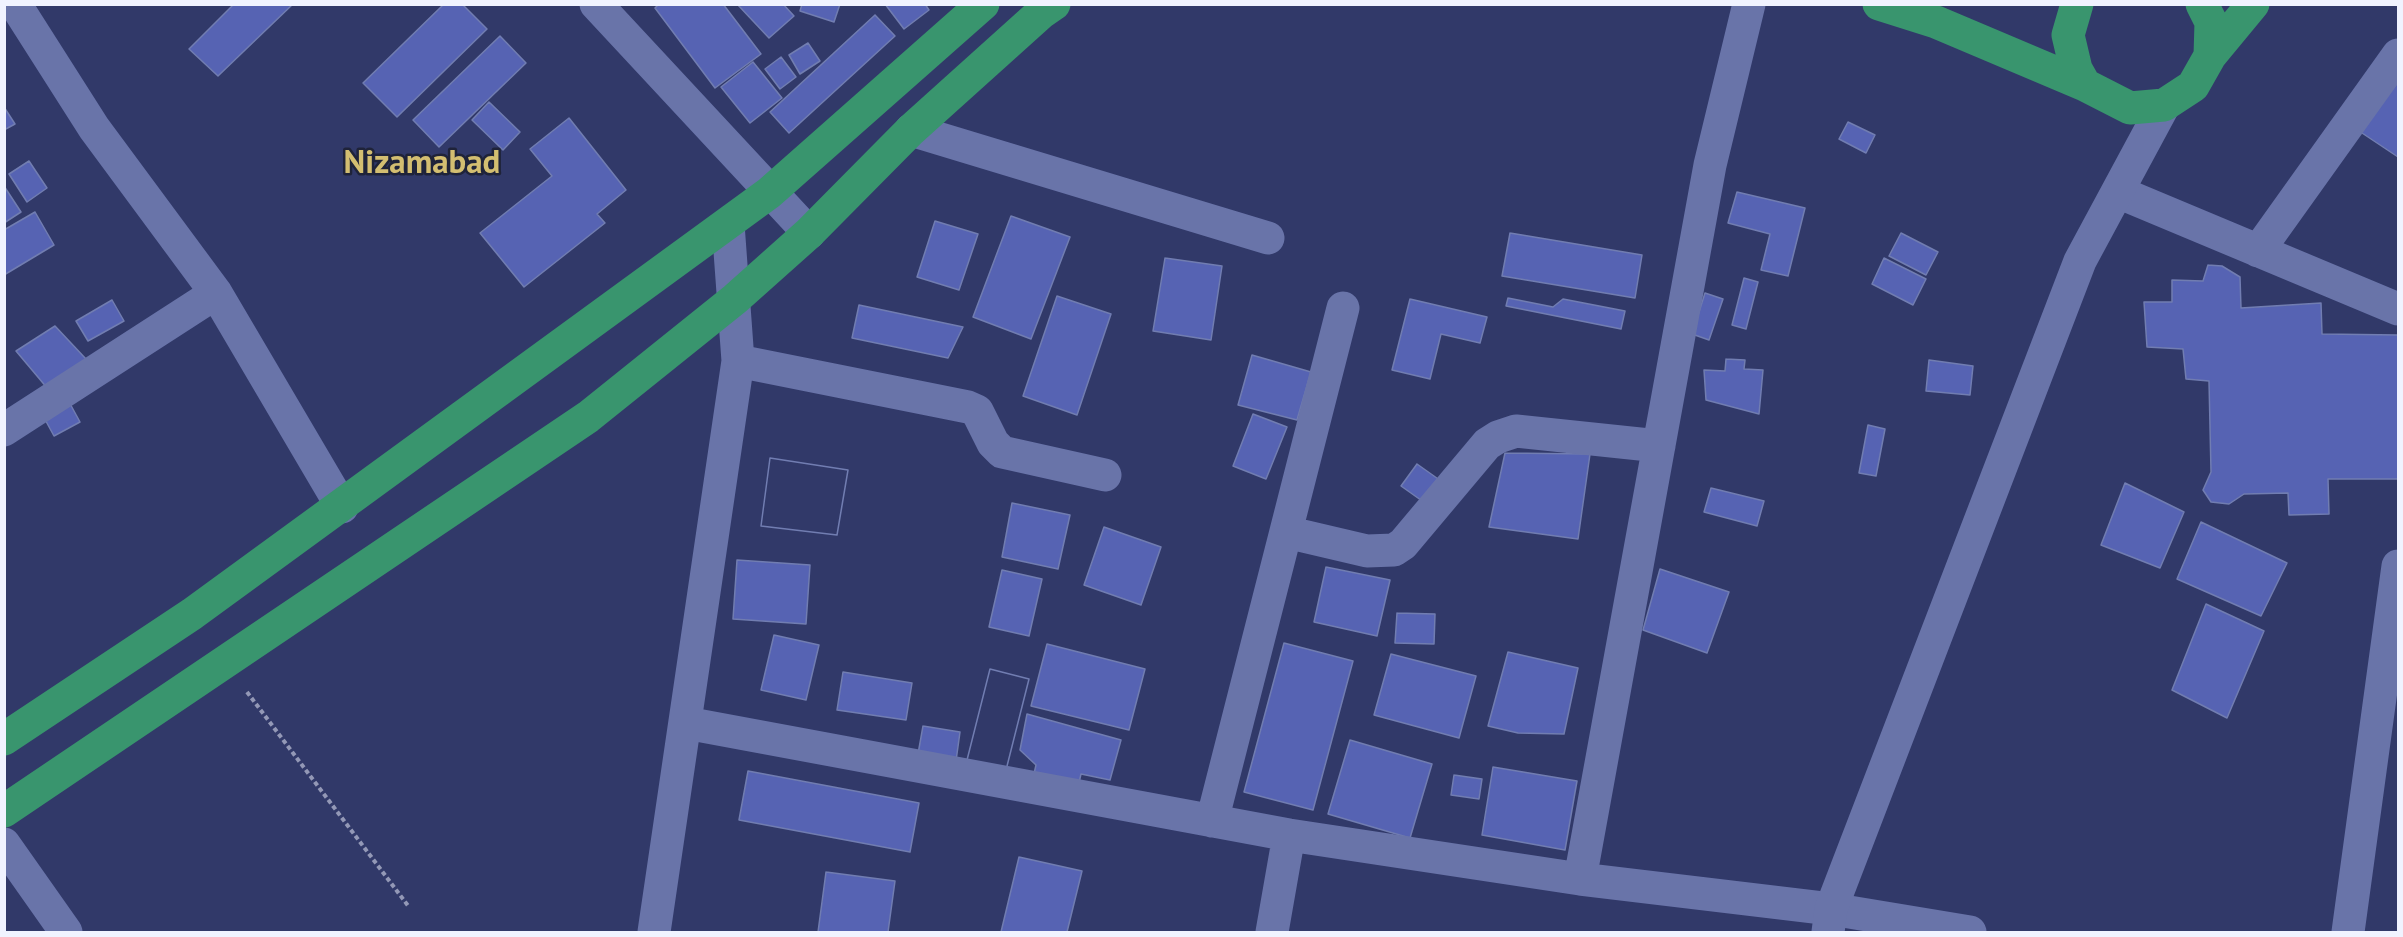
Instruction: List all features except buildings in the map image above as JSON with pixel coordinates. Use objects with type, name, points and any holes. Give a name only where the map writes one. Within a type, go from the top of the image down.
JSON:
[{"type":"highway","points":[[4,739],[192,614],[342,507],[770,193],[983,4]]},
{"type":"highway","points":[[4,811],[588,417],[735,299],[809,233],[910,130],[1054,4]]},
{"type":"highway","points":[[1879,4],[1936,22],[2085,85],[2130,108],[2164,105],[2193,86],[2210,56],[2253,4]]},
{"type":"highway","points":[[2077,4],[2068,35],[2076,69],[2085,85]]},
{"type":"highway","points":[[2202,4],[2211,22],[2210,56]]},
{"type":"street","points":[[15,4],[94,128],[216,293],[342,507]]},
{"type":"street","points":[[596,4],[809,233]]},
{"type":"street","points":[[1580,879],[1710,165],[1749,4]]},
{"type":"street","points":[[2258,251],[2398,55]]},
{"type":"street","points":[[1830,921],[2080,261],[2164,105]]},
{"type":"street","points":[[910,130],[1268,238]]},
{"type":"street","points":[[2118,192],[2398,309]]},
{"type":"street","points":[[654,933],[738,361],[728,224]]},
{"type":"street","points":[[4,430],[216,293]]},
{"type":"street","points":[[1212,821],[1343,308]]},
{"type":"street","points":[[738,361],[968,407],[977,411],[993,443],[1002,452],[1105,475]]},
{"type":"street","points":[[1286,532],[1368,551],[1394,550],[1403,544],[1487,444],[1498,437],[1516,431],[1659,446]]},
{"type":"street","points":[[2348,933],[2398,566]]},
{"type":"street","points":[[686,723],[1289,836],[1580,879],[1830,921],[1970,933]]},
{"type":"street","points":[[1272,933],[1289,836]]},
{"type":"street","points":[[4,844],[66,933]]},
{"type":"path","points":[[225,662],[409,907]]},
{"type":"district","name":"Nizamabad","points":[[422,164]]}]
